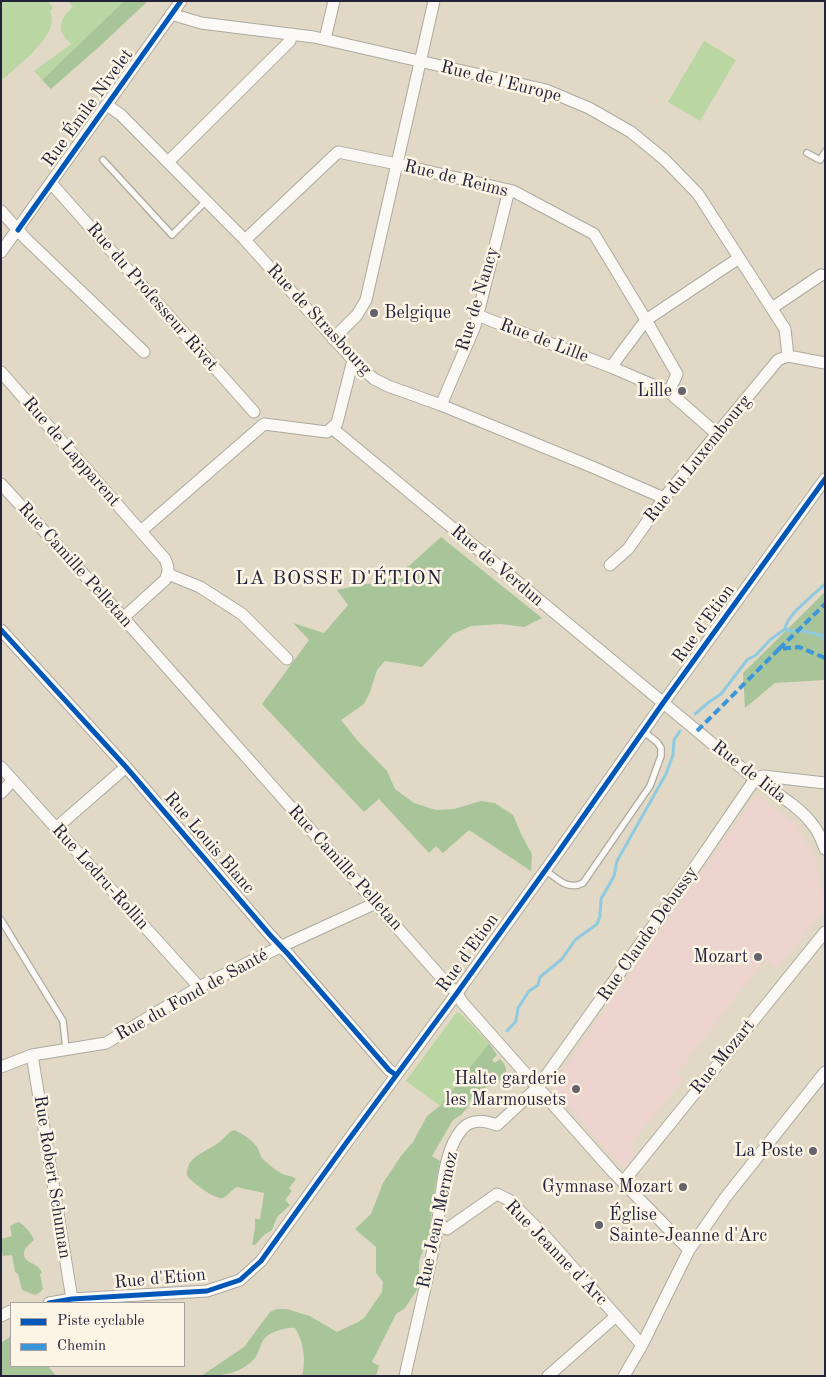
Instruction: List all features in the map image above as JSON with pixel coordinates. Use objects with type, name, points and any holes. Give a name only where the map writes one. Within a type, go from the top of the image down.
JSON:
[{"type":"street","name":"Rue Émile Nivelet","points":[[1,252],[181,1]]},
{"type":"street","points":[[325,39],[334,1]]},
{"type":"street","points":[[333,339],[357,315],[366,300],[434,1]]},
{"type":"street","name":"Rue de l'Europe","points":[[171,14],[201,23],[325,39],[546,90],[588,108],[631,132],[666,160],[698,194],[785,329],[788,356]]},
{"type":"street","points":[[168,162],[290,41],[292,34]]},
{"type":"street","name":"Rue de Strasbourg","points":[[107,105],[122,115],[245,240],[333,339],[374,379],[590,466],[664,498]]},
{"type":"street","name":"Rue de Reims","points":[[245,240],[338,152],[513,191],[594,234],[646,320]]},
{"type":"street","name":"Rue du Professeur Rivet","points":[[51,183],[254,412]]},
{"type":"street","name":"Rue de Nancy","points":[[441,405],[474,326],[508,190]]},
{"type":"street","points":[[1,210],[18,230],[144,352]]},
{"type":"street","name":"Rue de Lille","points":[[611,367],[646,320],[740,258]]},
{"type":"street","points":[[772,308],[821,275]]},
{"type":"street","name":"Rue de Lille","points":[[477,315],[611,367],[669,392],[716,434]]},
{"type":"street","points":[[646,320],[677,374],[669,392]]},
{"type":"street","points":[[788,356],[825,363]]},
{"type":"street","name":"Rue du Luxembourg","points":[[610,565],[628,549],[664,498],[778,360],[788,356]]},
{"type":"street","points":[[141,531],[264,424],[327,432],[332,428],[337,423],[353,360]]},
{"type":"street","name":"Rue de Lapparent","points":[[1,372],[165,559],[169,567],[168,574]]},
{"type":"street","name":"Rue de Verdun","points":[[332,428],[663,703]]},
{"type":"street","name":"Rue d'Etion","points":[[55,1302],[72,1299],[207,1291],[240,1280],[261,1261],[457,994],[663,703],[825,479]]},
{"type":"street","name":"Rue Camille Pelletan","points":[[1,484],[123,618],[623,1182],[689,1250]]},
{"type":"street","points":[[123,618],[159,586],[168,574],[200,587],[242,614],[287,659]]},
{"type":"street","name":"Rue Louis Blanc","points":[[1,630],[126,767],[270,935],[282,946],[383,1063],[396,1075]]},
{"type":"street","name":"Rue de Iida","points":[[663,703],[755,779],[796,807],[814,825],[825,849]]},
{"type":"street","name":"Rue Ledru-Rollin","points":[[1,766],[198,987]]},
{"type":"street","points":[[56,828],[126,767]]},
{"type":"street","points":[[755,779],[762,776],[825,783]]},
{"type":"street","name":"Rue Claude Debussy","points":[[538,1087],[677,893],[755,779]]},
{"type":"street","points":[[1,793],[13,780]]},
{"type":"street","name":"Rue du Fond de Santé","points":[[1,1067],[32,1055],[106,1042],[198,987],[376,903]]},
{"type":"street","name":"Rue Mozart","points":[[623,1182],[825,932]]},
{"type":"street","name":"Rue Robert Schuman","points":[[32,1055],[72,1299]]},
{"type":"street","points":[[624,1376],[642,1345],[689,1250],[725,1198],[825,1072]]},
{"type":"street","name":"Rue Jean Mermoz","points":[[405,1376],[436,1237],[446,1163],[451,1149],[462,1129],[472,1122],[485,1121],[497,1125],[538,1087]]},
{"type":"street","name":"Rue Jeanne d'Arc","points":[[438,1223],[447,1229],[497,1194],[509,1200],[545,1236],[642,1345]]},
{"type":"street","points":[[548,1376],[616,1316]]},
{"type":"lane","points":[[807,153],[820,160],[825,152]]},
{"type":"lane","points":[[103,160],[172,235],[206,201]]},
{"type":"lane","points":[[545,870],[567,885],[576,887],[583,883],[650,786],[661,756],[661,748],[643,731]]},
{"type":"lane","points":[[1,920],[63,1021],[66,1049]]},
{"type":"shaded area","points":[[755,796],[758,796],[793,822],[800,830],[797,832],[810,849],[811,847],[825,902],[825,909],[776,969],[765,960],[677,1073],[684,1079],[630,1145],[634,1154],[624,1169],[551,1087]]},
{"type":"green space","points":[[1,1],[48,1],[53,8],[50,11],[52,19],[50,27],[40,45],[1,81]]},
{"type":"green space","points":[[68,1],[124,1],[42,80],[34,71],[71,44],[61,29],[63,18],[73,7]]},
{"type":"green space","points":[[124,1],[148,1],[51,89],[42,80]]},
{"type":"green space","points":[[704,41],[736,60],[700,121],[668,102]]},
{"type":"green space","points":[[441,537],[542,618],[524,627],[501,624],[471,626],[453,634],[422,667],[385,661],[377,670],[364,704],[341,720],[357,740],[387,771],[395,789],[414,803],[436,810],[454,809],[481,801],[495,803],[513,815],[532,854],[531,871],[469,830],[443,853],[436,846],[429,853],[379,799],[364,812],[262,704],[309,640],[293,623],[324,633],[348,605],[337,590],[364,584],[384,583],[410,565]]},
{"type":"green space","points":[[825,592],[825,680],[775,683],[745,708],[743,673]]},
{"type":"green space","points":[[456,1013],[460,1013],[489,1043],[440,1106],[406,1081]]},
{"type":"green space","points":[[489,1043],[497,1055],[492,1060],[495,1063],[500,1059],[505,1066],[506,1072],[504,1077],[493,1085],[473,1093],[468,1107],[453,1120],[432,1156],[440,1161],[429,1235],[419,1261],[417,1290],[405,1308],[396,1314],[372,1362],[379,1366],[376,1376],[302,1376],[304,1358],[302,1345],[295,1328],[291,1328],[280,1330],[267,1336],[263,1340],[255,1358],[245,1367],[220,1375],[201,1376],[244,1347],[270,1312],[277,1309],[286,1309],[310,1316],[337,1332],[364,1318],[382,1292],[383,1282],[376,1273],[376,1247],[355,1229],[371,1214],[383,1183],[413,1142],[427,1116],[440,1106]]},
{"type":"green space","points":[[234,1130],[252,1142],[263,1159],[279,1172],[296,1179],[289,1188],[292,1191],[285,1200],[290,1205],[277,1217],[272,1230],[264,1235],[255,1245],[252,1245],[255,1219],[260,1219],[264,1193],[236,1187],[225,1197],[219,1198],[204,1190],[187,1176],[189,1164],[197,1156]]},
{"type":"green space","points":[[18,1222],[27,1229],[34,1240],[25,1249],[24,1257],[38,1267],[42,1273],[40,1274],[43,1289],[35,1295],[22,1290],[18,1274],[15,1272],[12,1255],[3,1256],[1,1248],[1,1239],[12,1236],[10,1226]]},
{"type":"green space","points":[[10,1337],[10,1367],[49,1367],[56,1376],[1,1376],[1,1343]]},
{"type":"waterway","points":[[695,714],[721,694],[747,660],[756,655],[770,640],[785,629],[796,611],[825,584]]},
{"type":"waterway","points":[[785,629],[823,636],[825,643]]},
{"type":"waterway","points":[[507,1031],[516,1021],[518,1008],[529,991],[538,985],[540,977],[562,959],[575,940],[597,924],[600,916],[601,899],[614,876],[617,861],[666,774],[673,755],[674,740],[680,731]]},
{"type":"marked path","points":[[779,649],[825,604]]},
{"type":"marked path","points":[[697,731],[779,649],[799,647],[825,658]]},
{"type":"cycle path","points":[[18,230],[181,1]]},
{"type":"cycle path","points":[[55,1302],[72,1299],[207,1291],[240,1280],[261,1261],[457,993],[825,479]]},
{"type":"cycle path","points":[[1,630],[126,767],[270,935],[389,1070],[396,1075]]},
{"type":"place","name":"Belgique","points":[[374,313]]},
{"type":"place","name":"Lille","points":[[682,391]]},
{"type":"place","name":"Mozart","points":[[758,957]]},
{"type":"place","name":"Halte garderie les Marmousets","points":[[576,1089]]},
{"type":"place","name":"La Poste","points":[[813,1151]]},
{"type":"place","name":"Gymnase Mozart","points":[[683,1187]]},
{"type":"place","name":"Église Sainte-Jeanne d'Arc","points":[[599,1225]]},
{"type":"district","name":"LA BOSSE D'ÉTION","points":[[339,579]]}]
